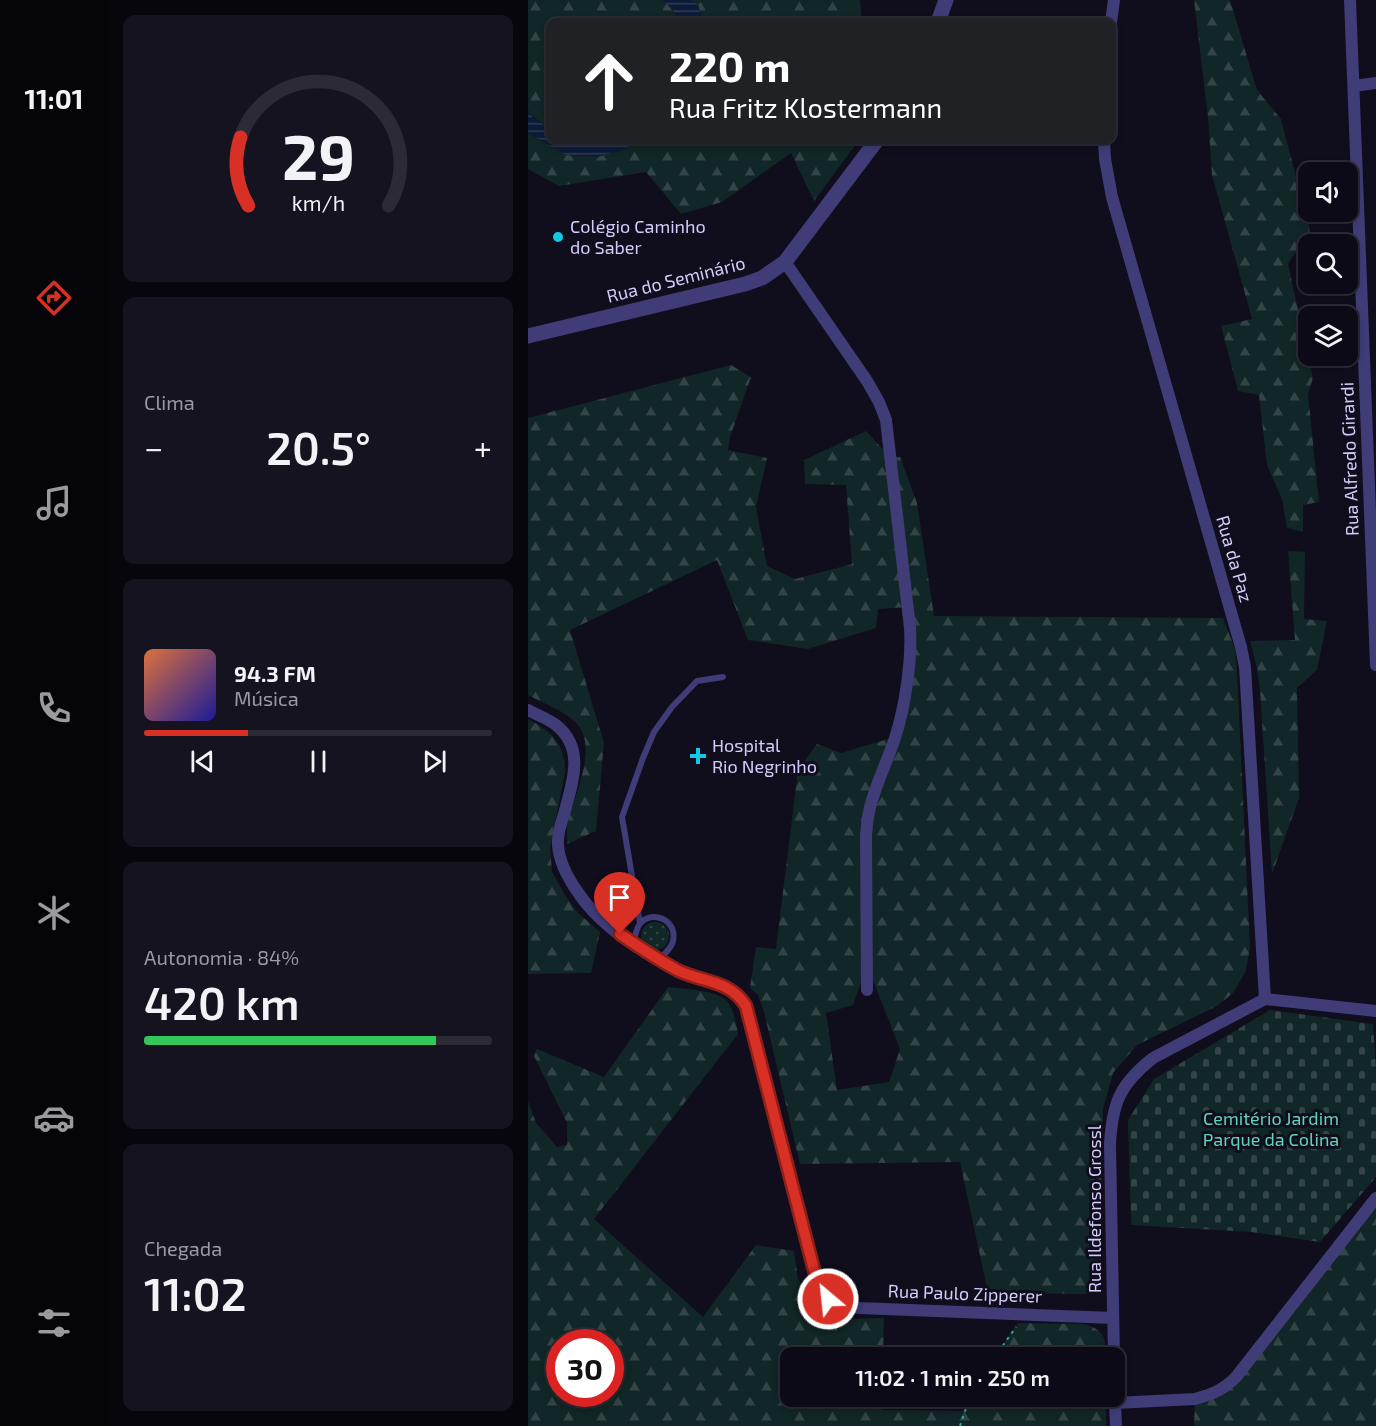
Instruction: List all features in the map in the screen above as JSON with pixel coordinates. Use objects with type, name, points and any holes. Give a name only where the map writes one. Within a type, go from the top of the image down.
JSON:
[{"type":"street","points":[[939,18],[946,0]]},
{"type":"street","points":[[1112,18],[1114,0]]},
{"type":"street","name":"Rua Alfredo Girardi","points":[[1350,0],[1376,665]]},
{"type":"street","points":[[1354,86],[1376,83]]},
{"type":"street","name":"Rua do Seminário","points":[[528,336],[762,278],[785,262],[874,144]]},
{"type":"street","name":"Rua da Paz","points":[[1104,144],[1112,197],[1241,647],[1247,689],[1265,999]]},
{"type":"street","points":[[785,262],[867,381],[886,420],[910,628],[911,645],[901,715],[868,813],[866,836],[867,990]]},
{"type":"street","points":[[528,710],[556,725],[568,738],[575,757],[574,775],[558,835],[558,845],[561,858],[576,891],[592,911],[610,927],[659,960]]},
{"type":"street","name":"Rua Paulo Zipperer","points":[[659,960],[690,975],[732,990],[740,996],[746,1006],[819,1288],[828,1299],[842,1306],[859,1308],[1113,1318]]},
{"type":"street","points":[[1265,999],[1376,1011]]},
{"type":"street","name":"Rua Ildefonso Grossl","points":[[1114,1347],[1110,1145],[1111,1127],[1118,1097],[1138,1070],[1153,1058],[1265,999]]},
{"type":"street","points":[[1125,1402],[1195,1399],[1225,1388],[1376,1198]]},
{"type":"street","points":[[1115,1407],[1116,1426]]},
{"type":"lane","points":[[633,943],[640,923],[622,817],[654,732],[672,707],[698,681],[723,676]]},
{"type":"lane","points":[[640,923],[645,919],[657,917],[669,922],[672,927],[674,940],[659,960]]},
{"type":"path","points":[[1002,1347],[1024,1315]]},
{"type":"path","points":[[960,1426],[966,1407]]},
{"type":"green space","points":[[528,0],[662,0],[679,18],[546,18],[546,125],[533,117],[528,110]]},
{"type":"green space","points":[[692,0],[860,0],[862,18],[702,18],[698,5]]},
{"type":"green space","points":[[1194,0],[1230,0],[1257,90],[1281,119],[1298,184],[1298,222],[1308,222],[1310,230],[1307,234],[1298,234],[1298,249],[1288,264],[1298,310],[1298,366],[1310,366],[1313,378],[1308,394],[1319,502],[1303,505],[1303,532],[1287,528],[1282,499],[1267,465],[1259,395],[1238,391],[1221,326],[1252,319],[1212,175],[1208,118]]},
{"type":"green space","points":[[528,133],[566,155],[597,157],[626,149],[629,144],[856,144],[814,201],[791,153],[722,202],[681,214],[646,172],[559,186],[528,169]]},
{"type":"green space","points":[[731,365],[751,377],[730,437],[728,450],[767,458],[756,507],[767,566],[795,579],[852,564],[846,485],[805,484],[804,460],[866,431],[891,458],[900,457],[917,503],[934,616],[1223,618],[1235,649],[1237,670],[1250,948],[1245,973],[1233,993],[1217,1006],[1137,1045],[1113,1073],[1103,1109],[1101,1280],[1092,1292],[1087,1294],[988,1293],[960,1162],[800,1164],[764,1012],[758,995],[750,988],[756,947],[776,949],[798,770],[817,744],[841,753],[895,737],[901,715],[907,607],[878,609],[876,628],[808,649],[748,640],[717,560],[570,630],[604,743],[596,831],[567,844],[567,824],[584,768],[585,741],[581,730],[573,720],[557,709],[528,695],[528,418]],"holes":[[[867,965],[900,1049],[889,1082],[837,1090],[826,1013],[853,1005]]]},
{"type":"green space","points":[[1288,551],[1305,552],[1304,619],[1327,621],[1317,670],[1297,688],[1299,798],[1272,874],[1260,690],[1250,641],[1295,640]]},
{"type":"green space","points":[[528,719],[556,739],[563,753],[565,772],[550,849],[552,872],[577,912],[600,932],[591,973],[528,974]]},
{"type":"green space","points":[[655,922],[665,926],[669,936],[665,946],[655,950],[645,946],[641,936],[645,926]]},
{"type":"green space","points":[[668,987],[717,995],[728,1002],[735,1017],[738,1034],[594,1219],[703,1317],[756,1245],[794,1251],[798,1279],[811,1299],[825,1313],[842,1319],[884,1318],[883,1347],[780,1347],[780,1407],[883,1407],[883,1410],[965,1411],[966,1407],[1106,1407],[1106,1426],[528,1426],[528,1101],[536,1123],[557,1147],[567,1145],[567,1123],[534,1056],[537,1049],[604,1077]]},
{"type":"green space","name":"Cemitério Jardim Parque da Colina","points":[[1270,1010],[1373,1024],[1376,1069],[1376,1177],[1320,1242],[1251,1232],[1131,1225],[1128,1120],[1154,1079]]},
{"type":"green space","points":[[1376,1198],[1376,1426],[1194,1426],[1195,1399],[1216,1392]]},
{"type":"green space","points":[[1018,1323],[1083,1324],[1100,1332],[1105,1347],[1001,1347]]},
{"type":"water","points":[[662,0],[692,0],[698,5],[702,18],[679,18]]},
{"type":"water","points":[[528,110],[533,118],[546,126],[546,143],[528,133]]},
{"type":"water","points":[[547,144],[629,144],[626,149],[597,157],[566,155]]},
{"type":"place","name":"Colégio Caminho do Saber","points":[[558,237]]},
{"type":"place","name":"Hospital Rio Negrinho","points":[[698,756]]},
{"type":"route","points":[[620,934],[648,954],[678,970],[732,990],[740,996],[746,1006],[819,1288],[828,1299]]}]
